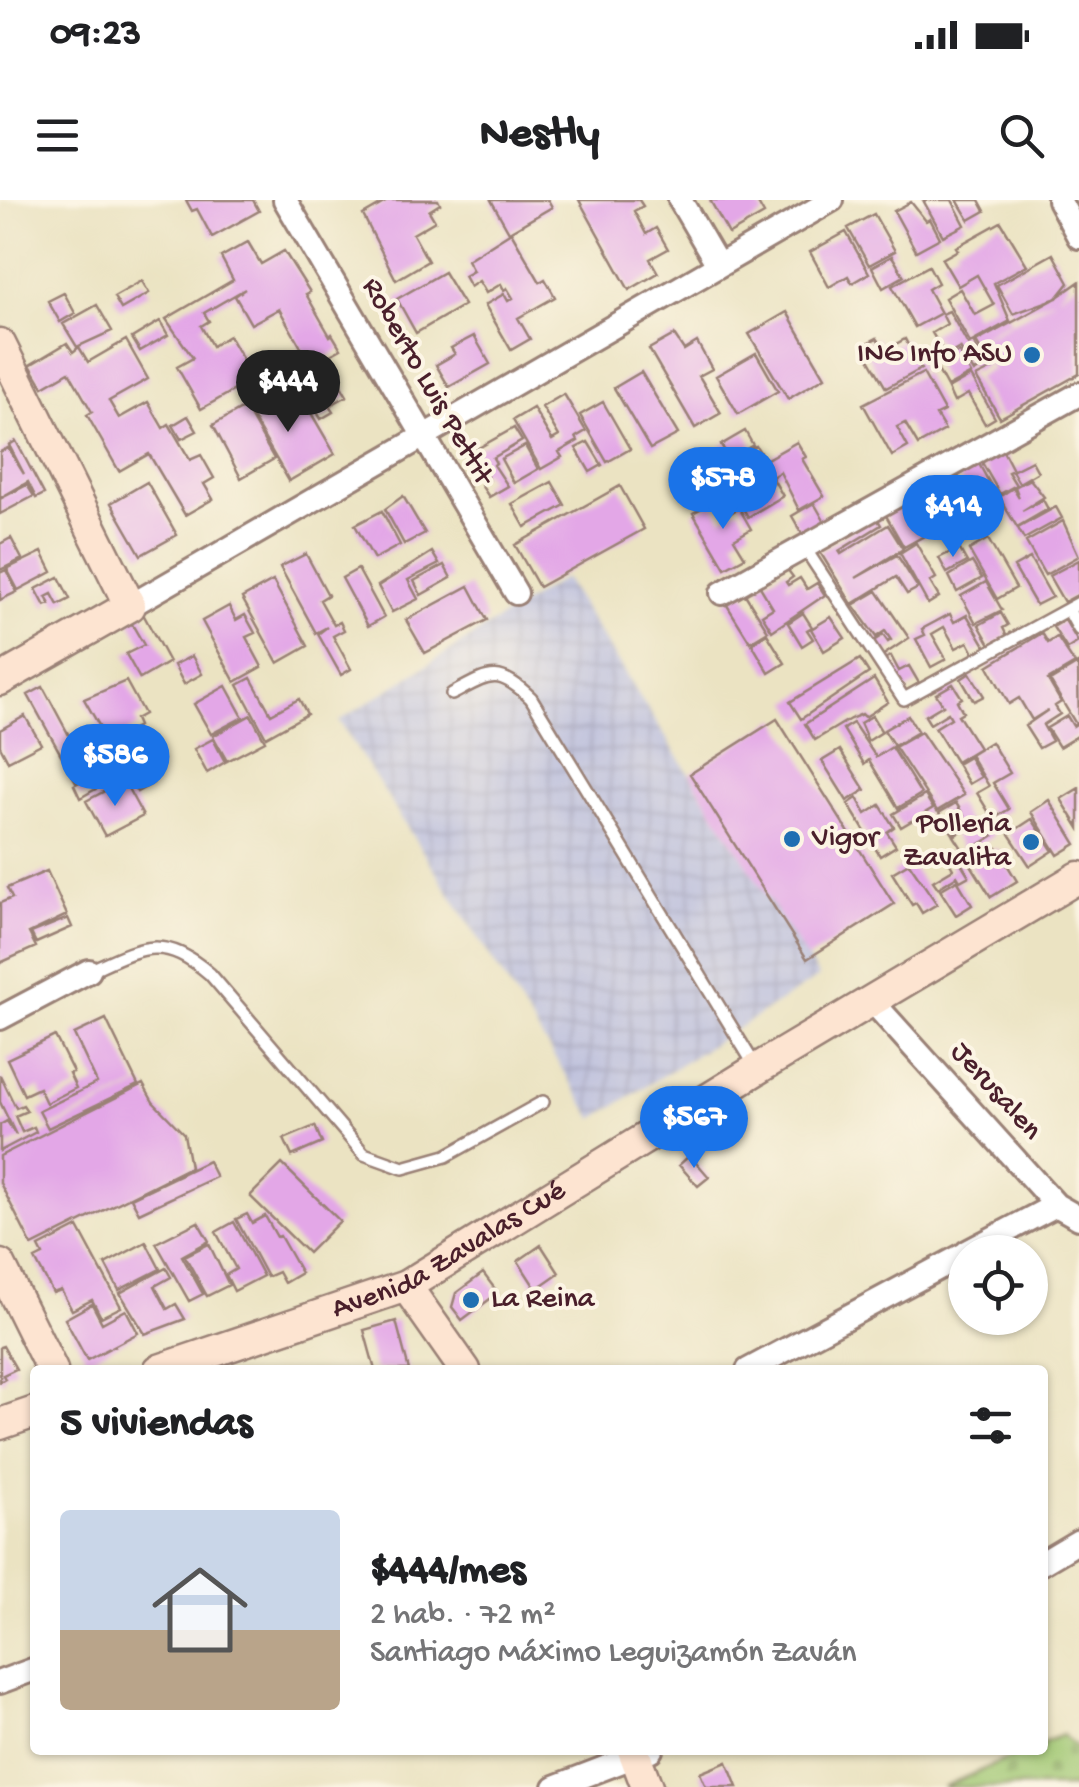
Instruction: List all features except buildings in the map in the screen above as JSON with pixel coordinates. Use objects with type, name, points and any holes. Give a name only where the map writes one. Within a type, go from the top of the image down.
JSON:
[{"type":"main road","points":[[0,344],[130,606],[0,680]]},
{"type":"main road","name":"Avenida Zavalas Cué","points":[[174,1365],[406,1286],[756,1069],[1079,877]]},
{"type":"main road","points":[[0,1265],[50,1365]]},
{"type":"main road","points":[[406,1286],[461,1365]]},
{"type":"main road","points":[[0,1424],[30,1414]]},
{"type":"main road","points":[[641,1755],[648,1787]]},
{"type":"street","name":"Roberto Luis Pettit","points":[[285,200],[516,594]]},
{"type":"street","points":[[680,200],[718,265]]},
{"type":"street","points":[[130,606],[832,200]]},
{"type":"street","points":[[1059,200],[1079,237]]},
{"type":"street","points":[[722,593],[1079,394]]},
{"type":"street","points":[[0,1018],[90,970]]},
{"type":"street","name":"Jerusalen","points":[[871,1000],[1056,1204],[1079,1218]]},
{"type":"street","points":[[999,1235],[1056,1204]]},
{"type":"street","points":[[757,1365],[948,1263]]},
{"type":"street","points":[[1048,1559],[1079,1541]]},
{"type":"street","points":[[0,1682],[30,1671]]},
{"type":"street","points":[[555,1787],[633,1755]]},
{"type":"lane","points":[[804,547],[904,699],[1074,606],[1079,629]]},
{"type":"lane","points":[[452,694],[488,675],[508,677],[531,698],[756,1069]]},
{"type":"lane","points":[[90,970],[133,951],[160,946],[189,956],[210,974],[364,1154],[403,1168],[446,1156],[543,1102]]},
{"type":"shaded area","points":[[564,578],[819,977],[594,1119],[339,721]]},
{"type":"green space","points":[[1062,1735],[1079,1749],[1079,1787],[943,1787],[1016,1755],[1048,1755],[1048,1741]]},
{"type":"place","name":"ING Info ASU","points":[[1032,355]]},
{"type":"place","name":"Vigor","points":[[792,839]]},
{"type":"place","name":"Polleria Zavalita","points":[[1031,842]]},
{"type":"place","name":"La Reina","points":[[471,1300]]}]
